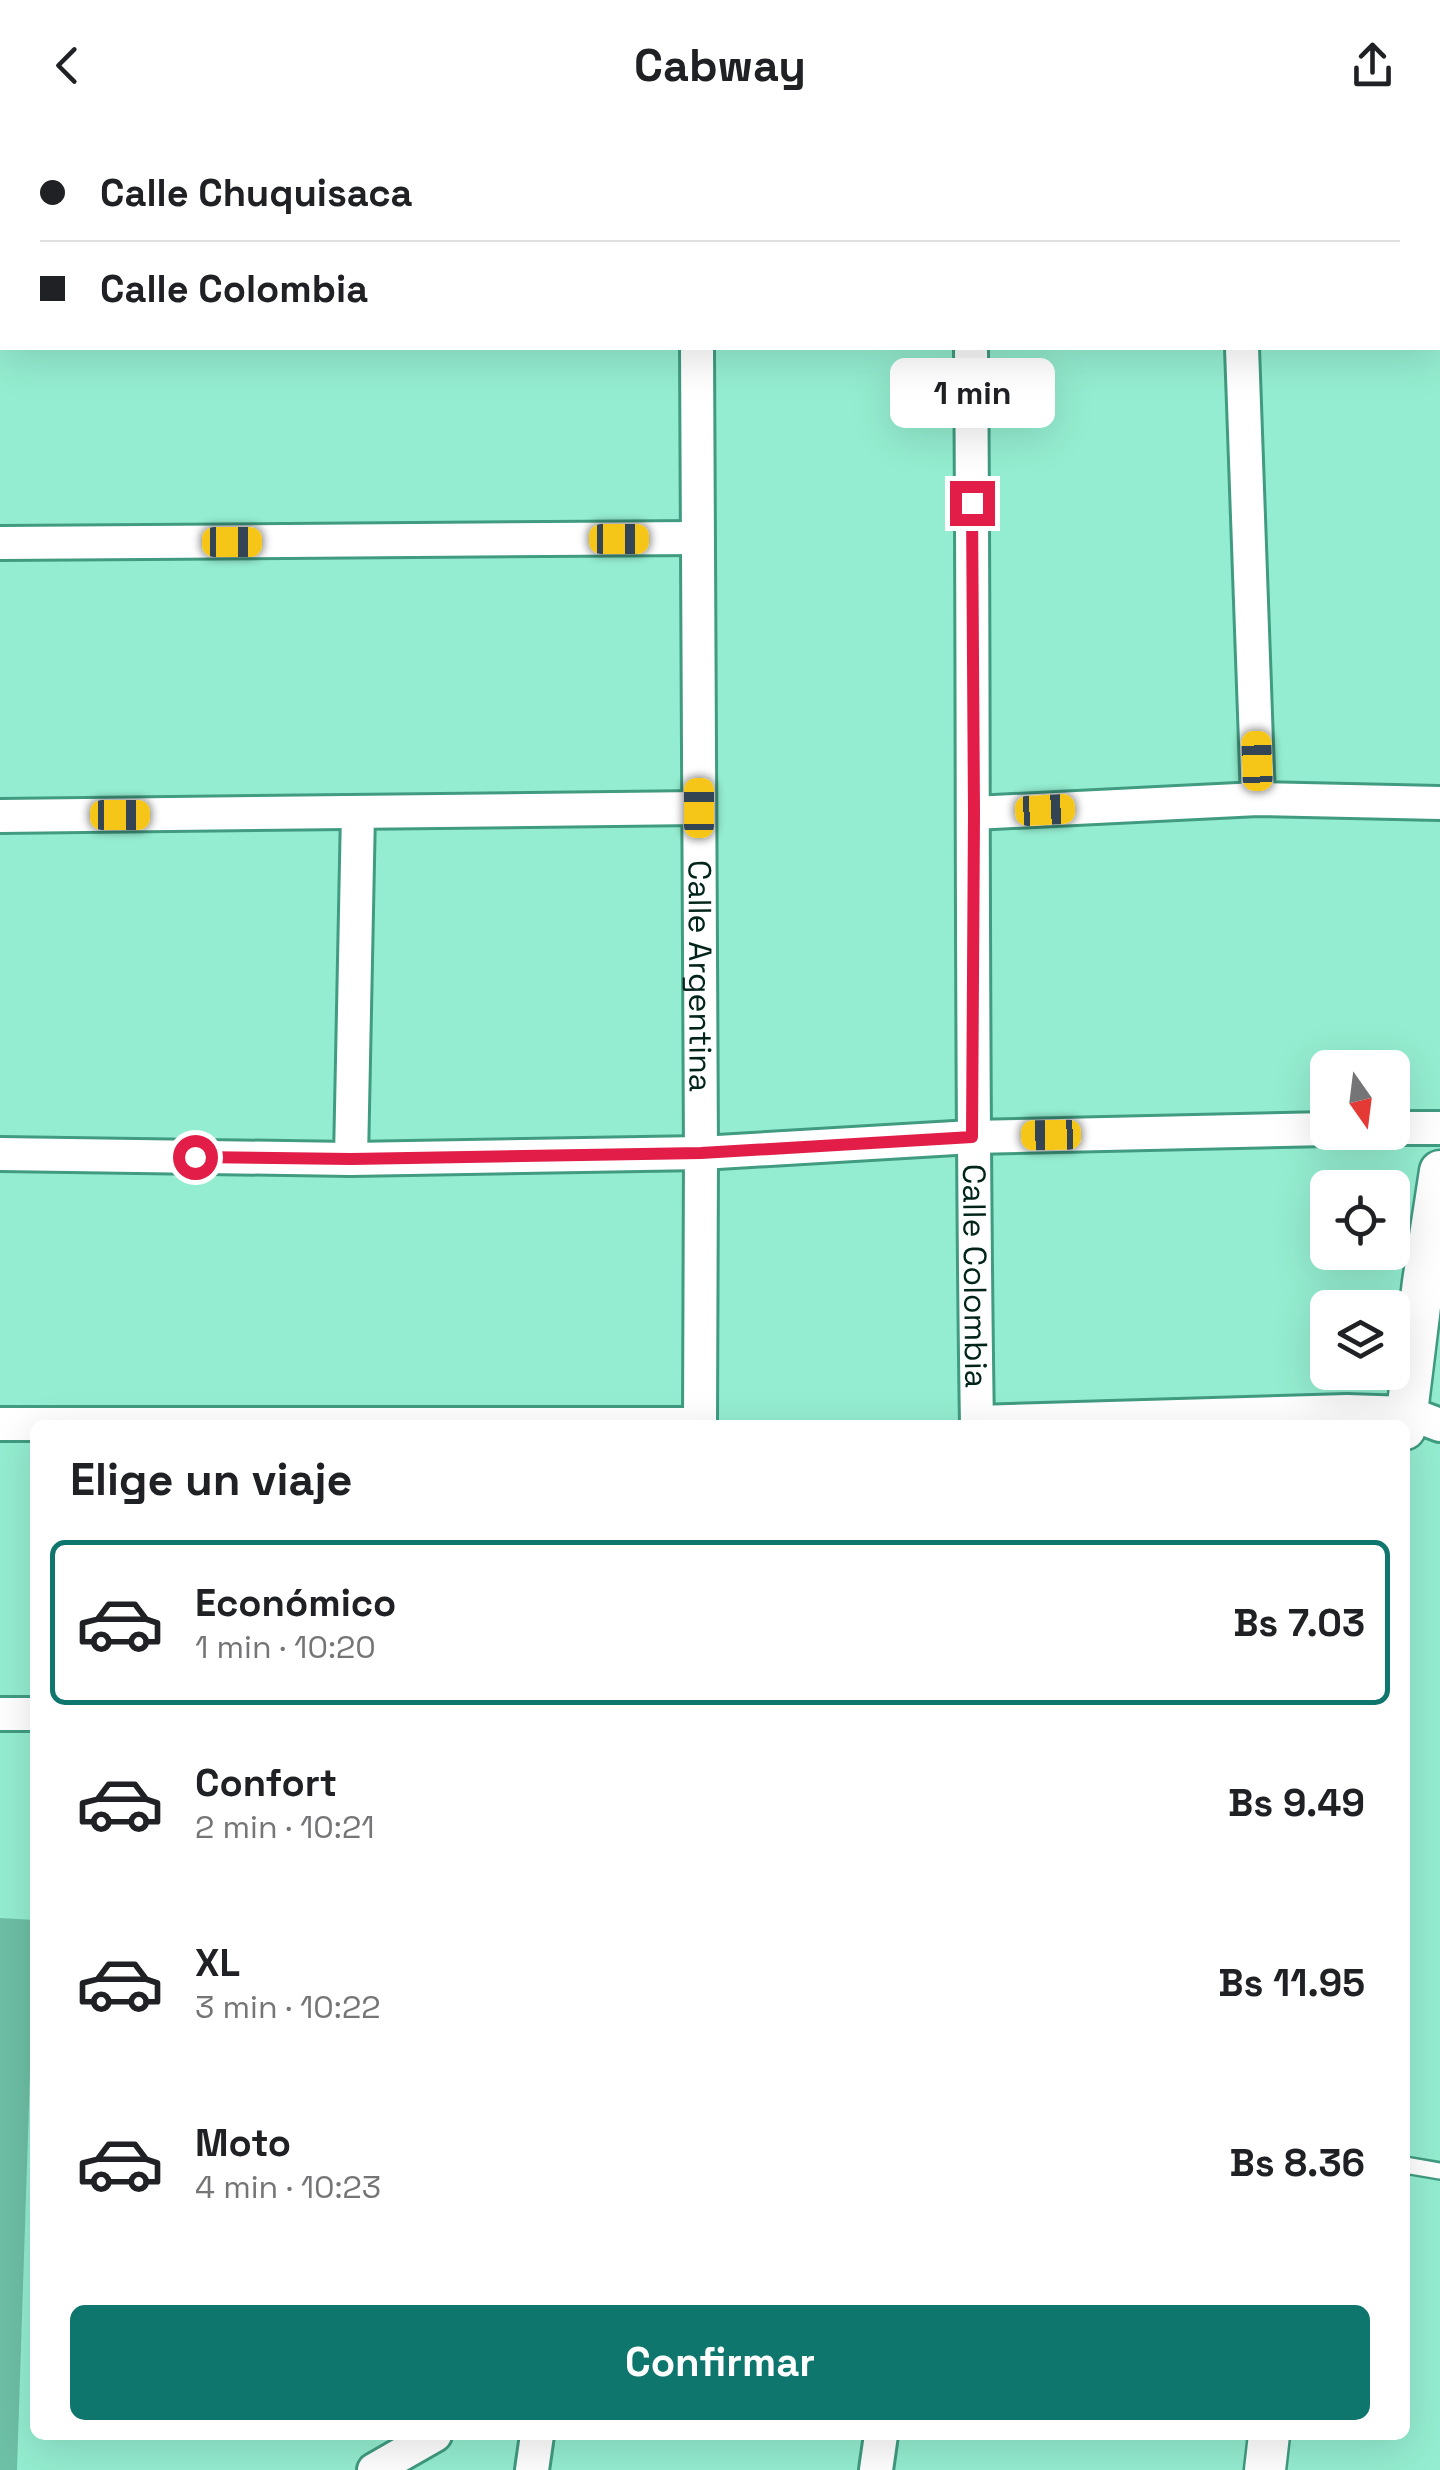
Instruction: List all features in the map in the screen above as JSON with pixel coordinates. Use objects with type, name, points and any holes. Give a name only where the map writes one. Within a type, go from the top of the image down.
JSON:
[{"type":"street","name":"Calle Argentina","points":[[697,350],[700,1420]]},
{"type":"street","name":"Calle Colombia","points":[[971,350],[972,1137],[977,1420]]},
{"type":"street","points":[[1242,350],[1258,798]]},
{"type":"street","points":[[0,544],[696,538]]},
{"type":"street","points":[[974,813],[1258,798],[1440,803]]},
{"type":"street","points":[[0,816],[699,808]]},
{"type":"street","points":[[351,1159],[358,812]]},
{"type":"street","points":[[1410,1128],[1440,1128]]},
{"type":"street","points":[[0,1154],[351,1159],[701,1153],[972,1137],[1310,1129]]},
{"type":"street","points":[[1418,1422],[1440,1171]]},
{"type":"street","points":[[1091,1420],[1347,1411],[1405,1420]]},
{"type":"street","points":[[0,1424],[30,1424]]},
{"type":"street","points":[[0,1714],[30,1714]]},
{"type":"street","points":[[374,2470],[426,2440]]},
{"type":"street","points":[[532,2470],[535,2440]]},
{"type":"street","points":[[876,2470],[880,2440]]},
{"type":"street","points":[[1265,2470],[1268,2440]]},
{"type":"lane","points":[[1410,2166],[1440,2171]]},
{"type":"shaded area","points":[[0,1918],[30,1920],[30,2073],[17,2470],[0,2470]]},
{"type":"route","points":[[195,1157],[351,1159],[701,1153],[972,1137],[972,503]]}]
